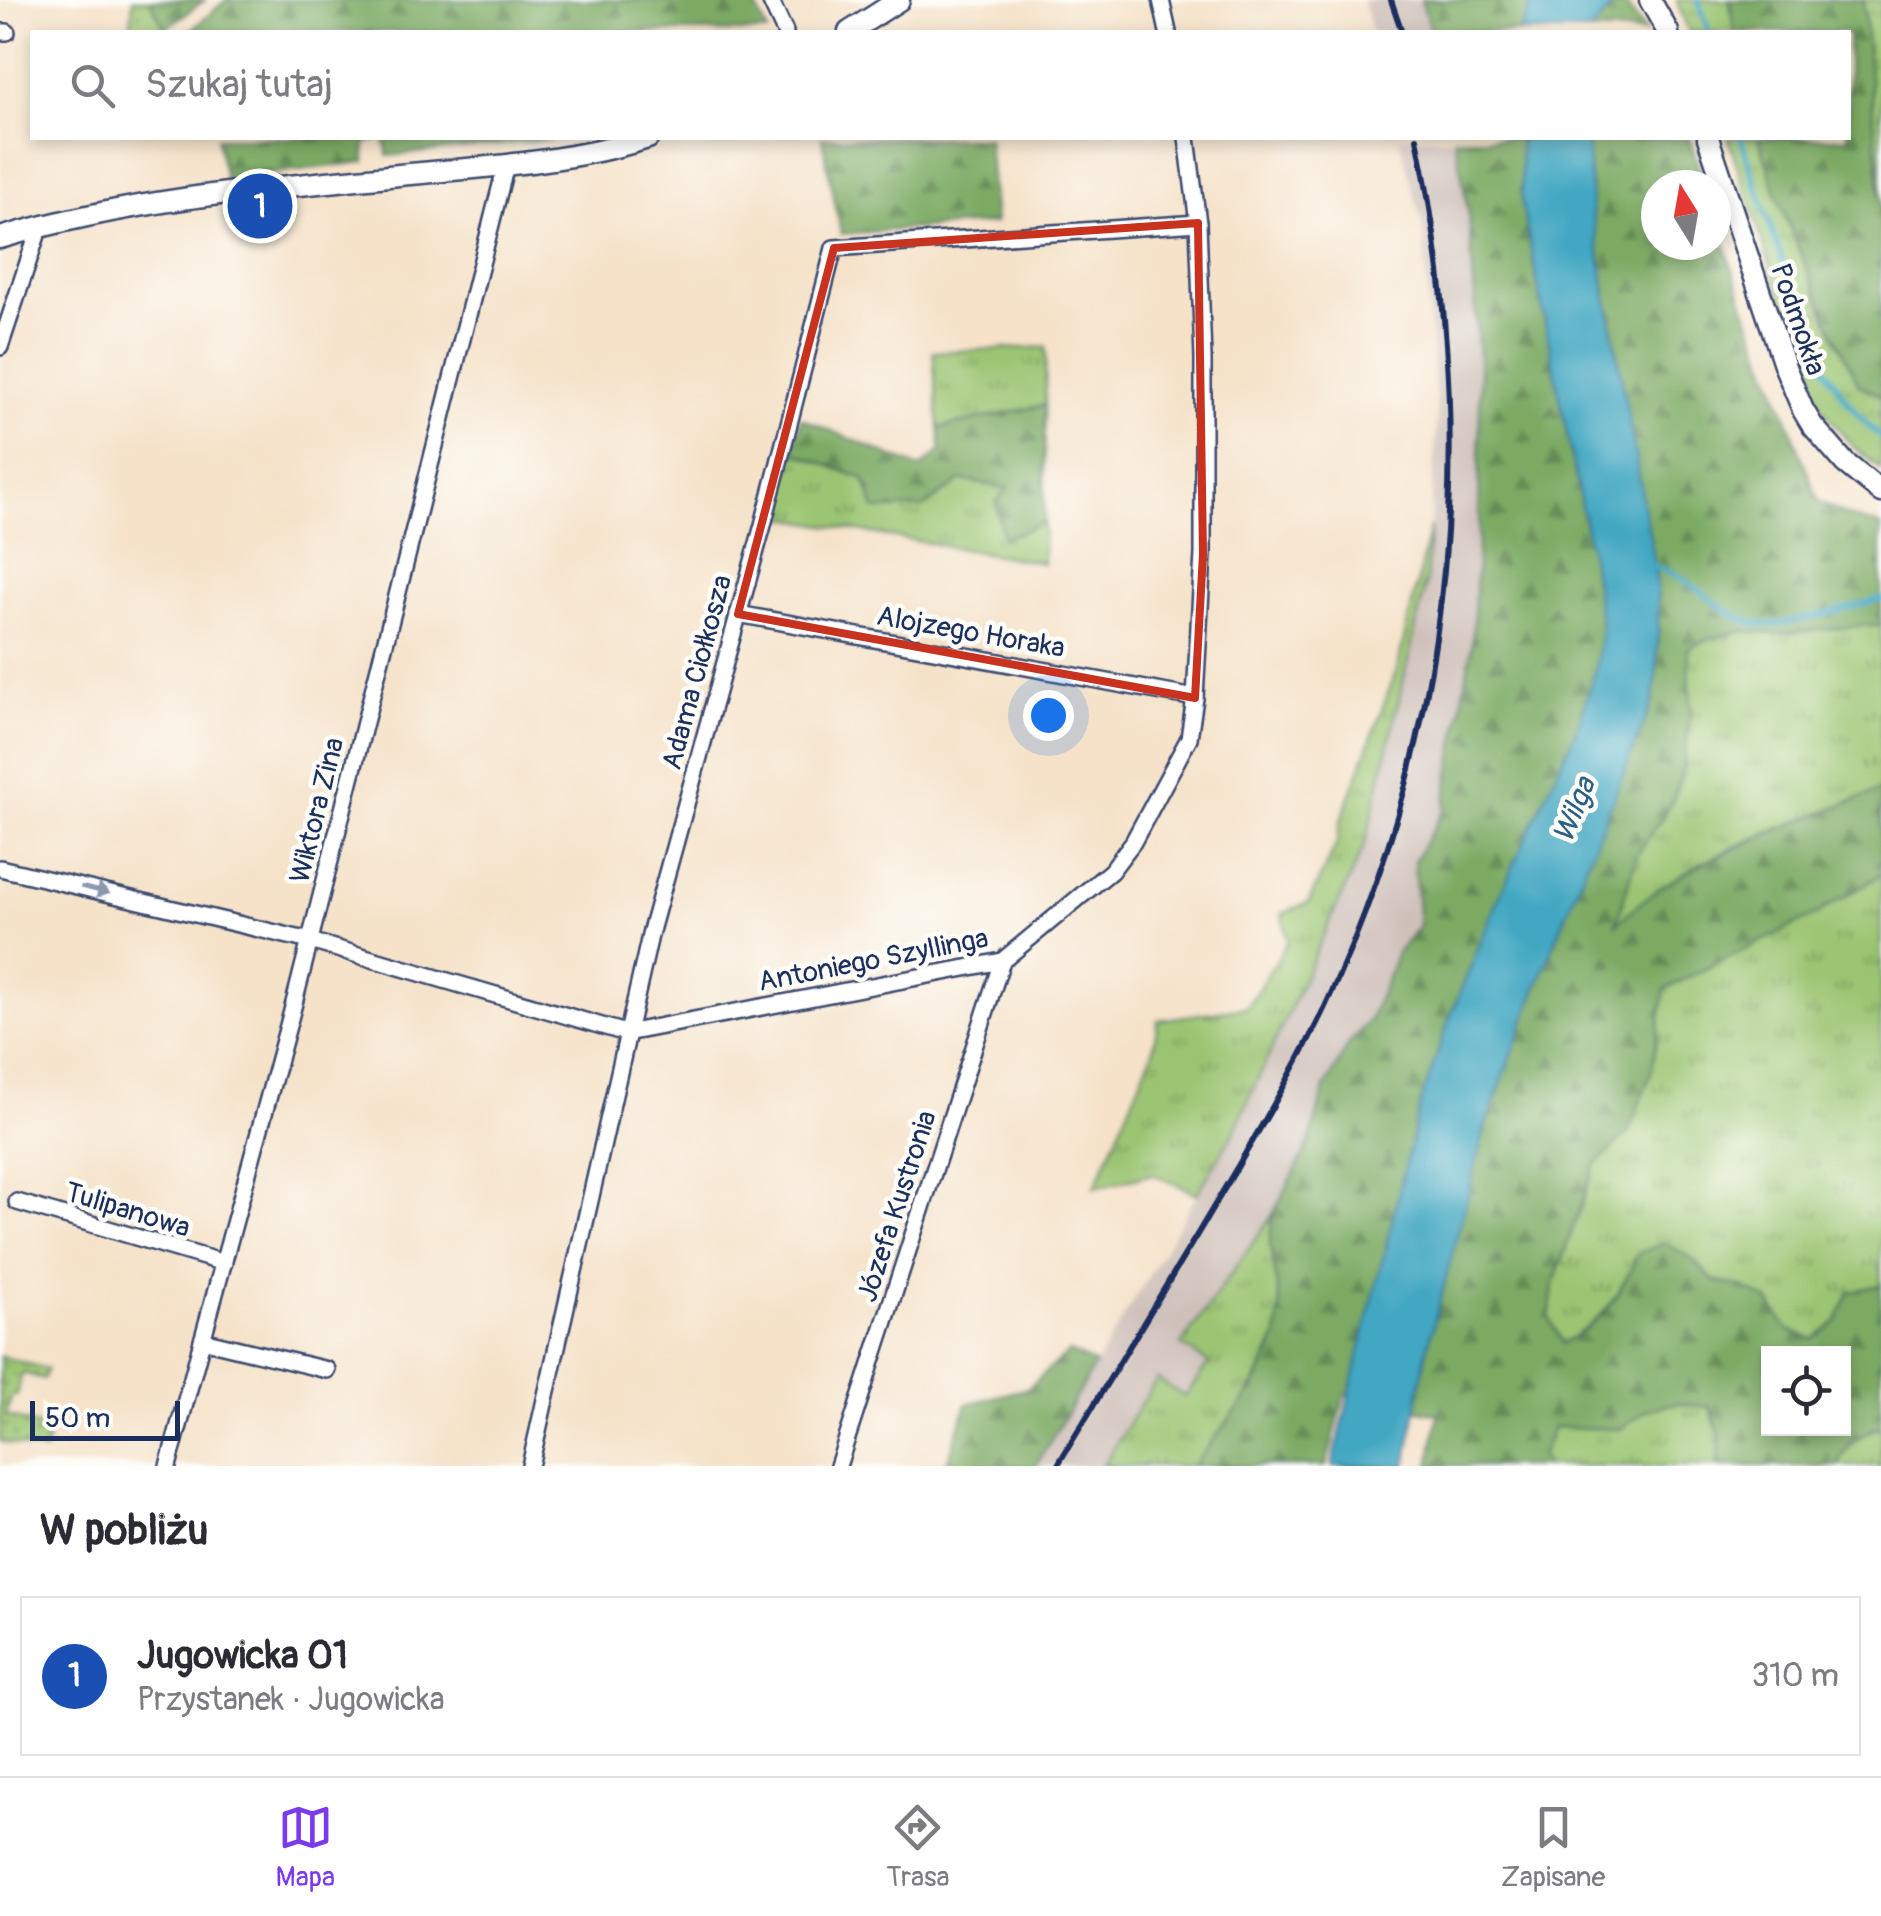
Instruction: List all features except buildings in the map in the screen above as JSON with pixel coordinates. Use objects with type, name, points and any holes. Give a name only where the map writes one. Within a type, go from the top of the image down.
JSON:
[{"type":"street","points":[[770,0],[784,30]]},
{"type":"street","points":[[853,30],[899,0]]},
{"type":"street","points":[[1161,0],[1168,30]]},
{"type":"street","points":[[1652,3],[1667,30]]},
{"type":"street","points":[[0,238],[104,210],[173,199],[506,165],[639,140]]},
{"type":"street","name":"Antoniego Szyllinga","points":[[0,868],[310,941],[626,1033],[1002,962],[1111,871],[1134,842],[1189,738],[1203,554],[1203,358],[1198,223],[1187,140]]},
{"type":"street","name":"Podmokła","points":[[1709,140],[1803,410],[1835,453],[1881,492]]},
{"type":"street","name":"Wiktora Zina","points":[[168,1466],[310,941],[506,165]]},
{"type":"street","name":"Adama Ciołkosza","points":[[530,1466],[626,1033],[834,248],[1198,223]]},
{"type":"street","points":[[0,347],[40,226]]},
{"type":"street","name":"Alojzego Horaka","points":[[738,614],[1195,698]]},
{"type":"street","name":"Józefa Kustronia","points":[[838,1466],[1002,962]]},
{"type":"street","name":"Tulipanowa","points":[[17,1202],[224,1264]]},
{"type":"street","points":[[202,1340],[327,1370]]},
{"type":"highlighted area","points":[[1198,223],[1203,554],[1195,698],[738,614],[834,248]]},
{"type":"shaded area","points":[[1363,0],[1421,0],[1430,30],[1370,30]]},
{"type":"shaded area","points":[[1400,140],[1455,140],[1469,216],[1480,370],[1479,526],[1472,644],[1444,810],[1414,861],[1419,926],[1398,951],[1370,1019],[1348,1045],[1325,1088],[1309,1144],[1273,1214],[1182,1344],[1209,1362],[1185,1397],[1157,1380],[1102,1466],[1035,1466],[1233,1134],[1366,842],[1426,583],[1437,419],[1422,223]]},
{"type":"green space","points":[[133,0],[150,0],[165,29],[130,30]]},
{"type":"green space","points":[[150,0],[205,0],[165,29]]},
{"type":"green space","points":[[226,0],[753,0],[767,30],[191,30]]},
{"type":"green space","points":[[1421,0],[1622,0],[1644,30],[1430,30]]},
{"type":"green space","points":[[1676,0],[1730,0],[1734,30],[1688,30]]},
{"type":"green space","points":[[1730,0],[1863,0],[1881,200],[1881,396],[1859,385],[1830,324],[1778,199],[1760,140],[1851,140],[1851,30],[1734,30]]},
{"type":"green space","points":[[1863,0],[1881,0],[1881,200]]},
{"type":"green space","points":[[217,140],[376,140],[365,143],[365,162],[225,179]]},
{"type":"green space","points":[[384,140],[544,140],[388,156]]},
{"type":"green space","points":[[822,140],[988,140],[995,223],[841,234]]},
{"type":"green space","points":[[1455,140],[1690,140],[1700,170],[1641,170],[1641,260],[1730,260],[1818,500],[1847,516],[1881,526],[1881,624],[1776,634],[1745,631],[1688,648],[1691,712],[1682,774],[1672,803],[1637,855],[1616,924],[1656,890],[1689,871],[1881,790],[1881,875],[1813,916],[1665,989],[1652,1070],[1628,1133],[1595,1165],[1553,1285],[1549,1317],[1562,1343],[1576,1336],[1609,1306],[1638,1253],[1665,1243],[1691,1258],[1713,1280],[1742,1287],[1769,1301],[1787,1329],[1813,1340],[1837,1321],[1849,1292],[1881,1285],[1881,1427],[1854,1441],[1839,1466],[1718,1466],[1720,1435],[1710,1407],[1676,1403],[1646,1410],[1620,1429],[1553,1427],[1541,1456],[1546,1466],[1430,1466],[1438,1414],[1345,1394],[1326,1466],[1193,1466],[1250,1393],[1266,1364],[1277,1336],[1280,1304],[1270,1243],[1273,1214],[1309,1144],[1325,1088],[1348,1045],[1370,1019],[1398,951],[1419,926],[1414,861],[1444,810],[1472,644],[1479,526],[1480,372],[1469,216]]},
{"type":"green space","points":[[1729,140],[1760,140],[1778,199],[1830,324],[1859,385],[1881,396],[1881,470],[1851,445],[1823,409],[1805,370]]},
{"type":"green space","points":[[1046,347],[1045,405],[939,428],[933,352]]},
{"type":"green space","points":[[1045,405],[1044,523],[1003,538],[996,502],[1008,488],[961,480],[924,507],[875,510],[864,479],[794,452],[801,418],[920,468],[941,451],[939,428]]},
{"type":"green space","points":[[794,452],[924,507],[961,480],[1010,489],[1003,537],[1044,523],[1043,563],[778,517]]},
{"type":"green space","points":[[1430,527],[1426,583],[1366,842],[1233,1134],[1197,1194],[1153,1174],[1095,1187],[1153,1051],[1158,1020],[1247,1007],[1288,941],[1282,914],[1308,903],[1337,843],[1340,823],[1397,669]]},
{"type":"green space","points":[[1881,624],[1881,790],[1775,830],[1705,862],[1641,902],[1615,927],[1637,854],[1672,803],[1682,774],[1691,712],[1688,648],[1745,631],[1776,634]]},
{"type":"green space","points":[[1881,875],[1881,1285],[1849,1292],[1837,1321],[1814,1340],[1787,1329],[1769,1301],[1742,1287],[1713,1280],[1691,1258],[1638,1254],[1609,1306],[1588,1327],[1562,1343],[1549,1317],[1553,1285],[1595,1165],[1628,1132],[1658,1039],[1665,989],[1813,916]]},
{"type":"green space","points":[[1273,1214],[1270,1243],[1280,1304],[1277,1336],[1250,1393],[1193,1466],[1102,1466],[1157,1379],[1185,1397],[1209,1363],[1181,1345]]},
{"type":"green space","points":[[1069,1352],[1095,1364],[1036,1466],[946,1466],[967,1404],[1028,1388]]},
{"type":"green space","points":[[0,1356],[47,1369],[44,1379],[22,1373],[17,1396],[12,1395],[6,1416],[37,1425],[48,1441],[45,1452],[0,1441]]},
{"type":"green space","points":[[1676,1403],[1709,1407],[1720,1435],[1718,1466],[1546,1466],[1541,1456],[1553,1427],[1620,1429],[1646,1410]]},
{"type":"green space","points":[[1881,1427],[1881,1466],[1839,1466],[1855,1441]]},
{"type":"water","points":[[1533,0],[1624,0],[1608,11],[1593,30],[1521,30]]},
{"type":"water","name":"Wilga","points":[[1520,140],[1587,140],[1593,217],[1654,559],[1658,630],[1653,701],[1487,1122],[1426,1354],[1406,1466],[1332,1466],[1420,1105],[1450,1017],[1497,901],[1577,728],[1595,672],[1601,626],[1590,551],[1522,205]]},
{"type":"waterway","points":[[1698,0],[1708,30]]},
{"type":"waterway","points":[[1742,140],[1817,350],[1844,397],[1881,437]]},
{"type":"waterway","points":[[1647,565],[1675,574],[1736,616],[1761,624],[1794,621],[1881,599]]},
{"type":"railway","points":[[1391,0],[1401,30]]},
{"type":"railway","points":[[1057,1466],[1310,1038],[1368,904],[1403,797],[1427,690],[1443,581],[1449,471],[1447,361],[1436,250],[1417,140]]},
{"type":"place","name":"Jugowicka 01","points":[[260,206]]}]
